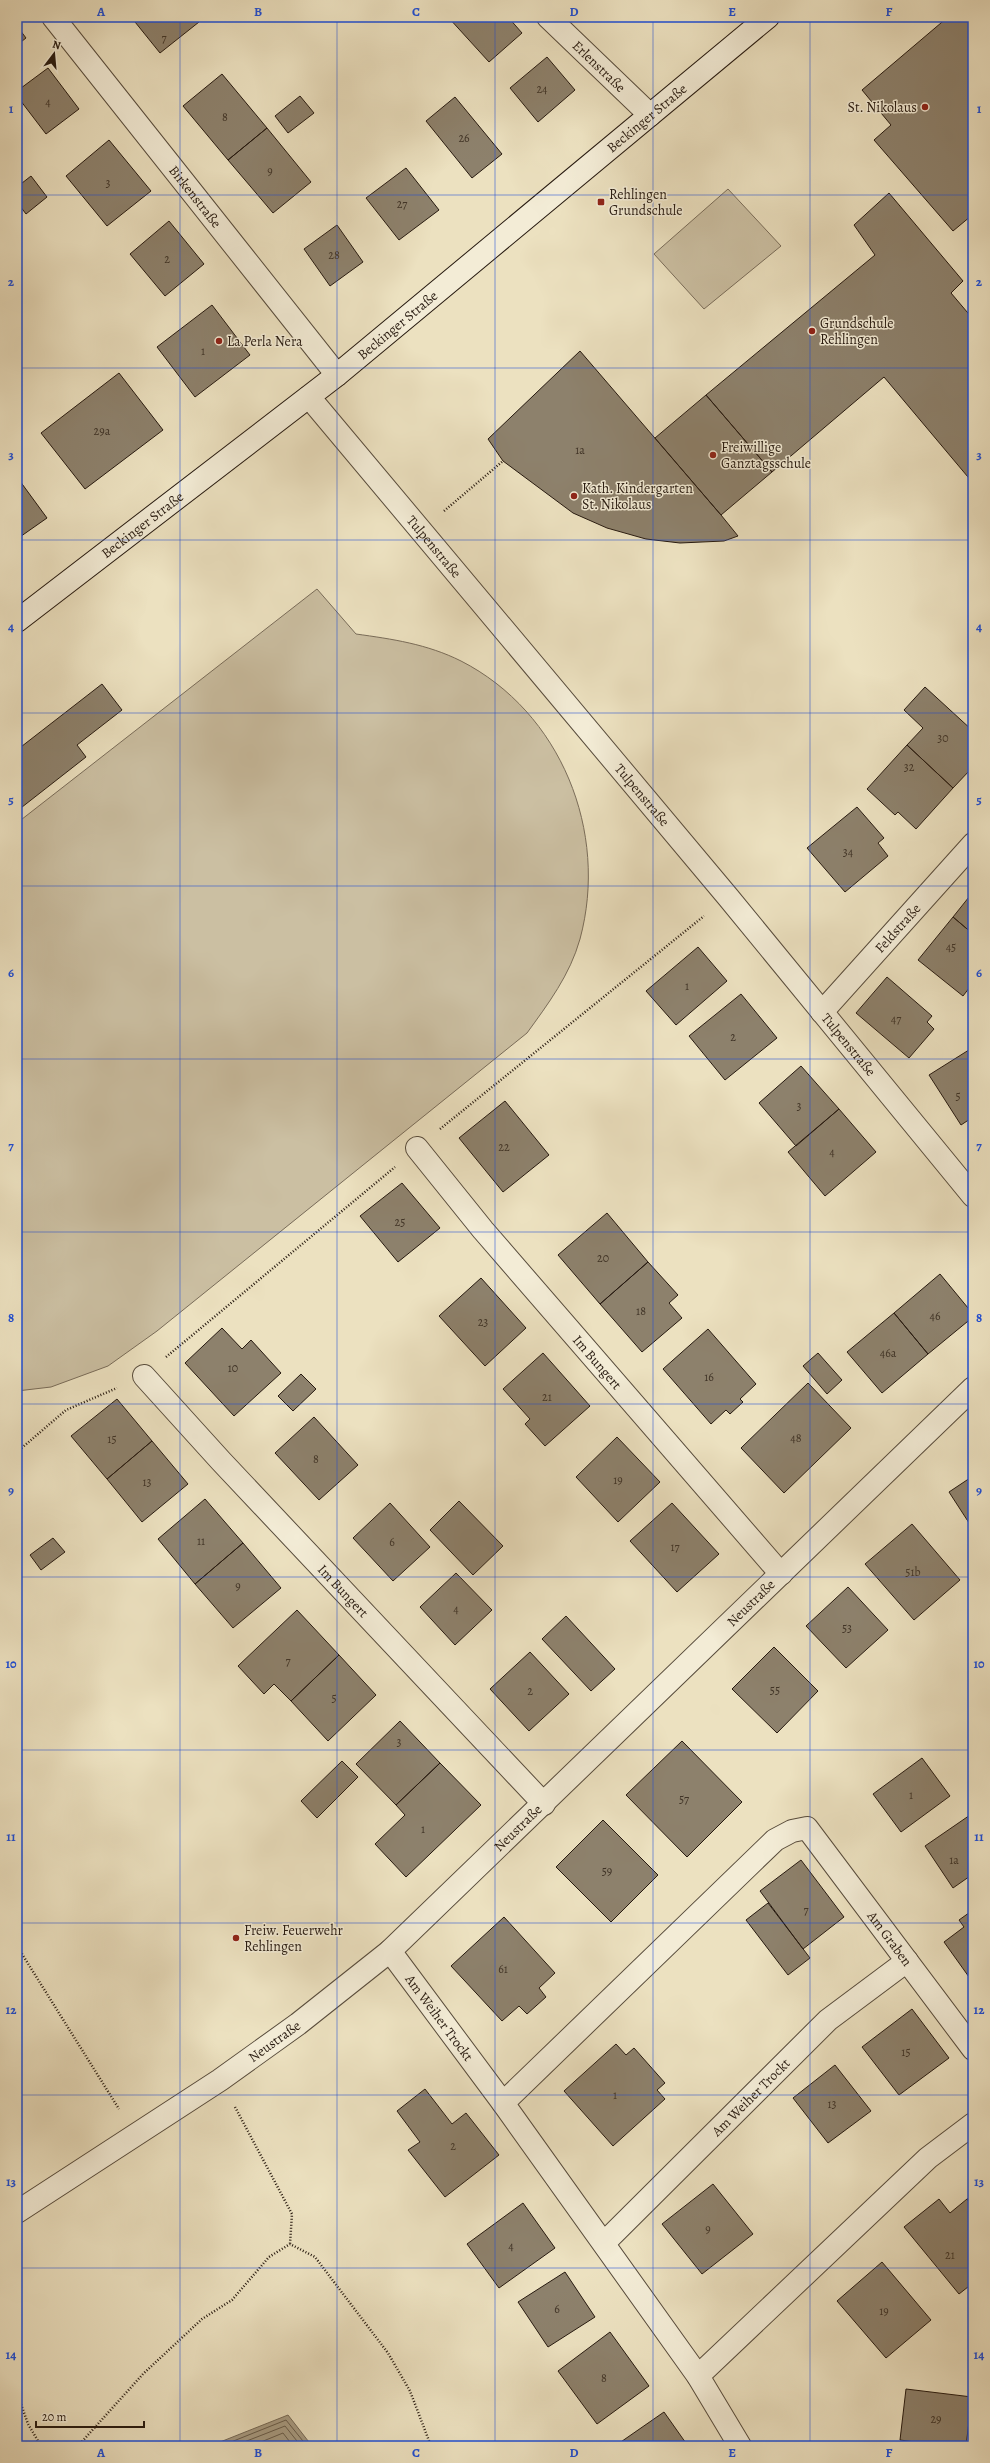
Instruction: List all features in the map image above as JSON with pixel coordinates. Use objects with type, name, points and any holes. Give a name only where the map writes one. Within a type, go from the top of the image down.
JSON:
[{"type":"street","name":"Birkenstraße","points":[[53,17],[337,375]]},
{"type":"street","name":"Erlenstraße","points":[[548,17],[650,116]]},
{"type":"street","name":"Beckinger Straße","points":[[17,621],[337,375],[768,17]]},
{"type":"street","name":"Tulpenstraße","points":[[309,397],[728,898],[973,1196]]},
{"type":"street","name":"Feldstraße","points":[[822,1012],[973,844]]},
{"type":"street","name":"Im Bungert","points":[[417,1148],[483,1230],[782,1574]]},
{"type":"street","name":"Im Bungert","points":[[144,1376],[221,1461],[544,1804]]},
{"type":"street","name":"Neustraße","points":[[17,2212],[220,2080],[298,2024],[390,1951],[544,1804],[973,1388]]},
{"type":"street","name":"Am Graben","points":[[503,2103],[775,1840],[792,1831],[807,1828],[973,2049]]},
{"type":"street","name":"Am Weiher Trockt","points":[[390,1951],[503,2103],[604,2243],[698,2376],[740,2446]]},
{"type":"street","name":"Am Weiher Trockt","points":[[604,2243],[828,2020],[907,1961]]},
{"type":"street","points":[[698,2376],[928,2158],[973,2124]]},
{"type":"path","points":[[451,505],[503,461]]},
{"type":"path","points":[[17,1452],[66,1410],[144,1376],[417,1148],[728,898]]},
{"type":"path","points":[[17,1946],[136,2136]]},
{"type":"path","points":[[220,2080],[292,2214],[290,2244]]},
{"type":"path","points":[[78,2446],[143,2374],[202,2319],[232,2300],[268,2257],[290,2244]]},
{"type":"path","points":[[290,2244],[316,2257],[388,2353],[410,2391],[431,2446]]},
{"type":"path","points":[[17,2393],[28,2424],[41,2446]]},
{"type":"shaded area","points":[[728,189],[781,246],[704,309],[654,254]]},
{"type":"shaded area","points":[[317,589],[356,634],[396,640],[435,650],[461,661],[496,683],[526,711],[550,743],[569,779],[581,817],[588,858],[587,898],[580,939],[576,952],[558,989],[527,1033],[157,1331],[108,1366],[51,1387],[17,1391],[17,823]]},
{"type":"water","points":[[288,2415],[312,2446],[210,2446]]},
{"type":"building","points":[[131,17],[194,17],[199,22],[160,53]]},
{"type":"building","points":[[448,17],[508,17],[522,33],[489,62]]},
{"type":"building","name":"St. Nikolaus","points":[[948,17],[973,17],[973,219],[971,216],[953,231],[874,140],[891,125],[862,90]]},
{"type":"building","points":[[17,26],[26,38],[17,45]]},
{"type":"building","points":[[547,57],[575,90],[538,122],[510,88]]},
{"type":"building","points":[[48,68],[79,109],[46,134],[17,96],[17,91]]},
{"type":"building","points":[[222,74],[267,128],[228,160],[183,106]]},
{"type":"building","points":[[300,96],[314,113],[288,133],[275,116]]},
{"type":"building","points":[[455,97],[502,154],[472,178],[426,121]]},
{"type":"building","points":[[267,128],[311,182],[273,213],[228,160]]},
{"type":"building","points":[[109,140],[151,191],[107,226],[66,176]]},
{"type":"building","points":[[406,168],[439,210],[399,240],[366,198]]},
{"type":"building","points":[[31,176],[47,197],[26,214],[17,202],[17,187]]},
{"type":"building","points":[[889,193],[963,281],[951,293],[973,319],[973,483],[884,377],[772,472],[706,395],[875,255],[854,225]]},
{"type":"building","points":[[169,221],[204,264],[165,296],[130,254]]},
{"type":"building","points":[[337,225],[363,262],[330,286],[304,249]]},
{"type":"building","points":[[212,305],[250,355],[195,397],[157,347]]},
{"type":"building","points":[[580,351],[738,536],[724,541],[680,543],[646,539],[607,528],[573,513],[503,461],[488,439]]},
{"type":"building","points":[[119,373],[163,430],[85,489],[41,433]]},
{"type":"building","name":"Freiwillige Ganztagsschule","points":[[706,395],[772,472],[721,515],[655,438]]},
{"type":"building","points":[[17,477],[47,518],[17,539]]},
{"type":"building","points":[[102,684],[122,710],[77,745],[86,757],[17,811],[17,750]]},
{"type":"building","points":[[925,687],[973,731],[973,773],[970,770],[953,788],[907,745],[923,728],[904,710]]},
{"type":"building","points":[[907,745],[953,788],[916,829],[898,812],[895,815],[867,789]]},
{"type":"building","points":[[857,807],[884,838],[878,843],[888,856],[845,892],[807,848]]},
{"type":"building","points":[[973,892],[973,934],[953,917]]},
{"type":"building","points":[[953,917],[973,934],[973,983],[963,996],[918,960]]},
{"type":"building","points":[[698,947],[727,981],[676,1025],[646,991]]},
{"type":"building","points":[[887,977],[932,1016],[927,1022],[934,1029],[909,1058],[856,1013]]},
{"type":"building","points":[[741,994],[777,1038],[725,1080],[689,1036]]},
{"type":"building","points":[[972,1048],[973,1117],[961,1125],[929,1075]]},
{"type":"building","points":[[801,1066],[839,1109],[796,1146],[759,1103]]},
{"type":"building","points":[[505,1101],[549,1155],[503,1192],[459,1138]]},
{"type":"building","points":[[839,1109],[876,1152],[825,1196],[788,1152]]},
{"type":"building","points":[[402,1183],[440,1228],[398,1262],[360,1216]]},
{"type":"building","points":[[607,1213],[648,1262],[600,1304],[558,1255]]},
{"type":"building","points":[[648,1262],[678,1295],[669,1303],[682,1318],[642,1352],[600,1304]]},
{"type":"building","points":[[940,1274],[973,1314],[973,1317],[928,1354],[894,1313]]},
{"type":"building","points":[[481,1278],[526,1328],[485,1366],[439,1316]]},
{"type":"building","points":[[894,1313],[928,1354],[882,1393],[847,1352]]},
{"type":"building","points":[[222,1328],[242,1349],[251,1340],[281,1373],[234,1416],[185,1363]]},
{"type":"building","points":[[708,1329],[756,1384],[740,1399],[743,1402],[730,1414],[726,1410],[711,1424],[663,1369]]},
{"type":"building","points":[[543,1353],[590,1406],[545,1446],[525,1424],[530,1419],[503,1389]]},
{"type":"building","points":[[818,1353],[842,1380],[827,1394],[803,1366]]},
{"type":"building","points":[[301,1374],[316,1389],[293,1411],[278,1396]]},
{"type":"building","points":[[808,1383],[851,1428],[784,1493],[741,1448]]},
{"type":"building","points":[[117,1399],[152,1441],[107,1479],[71,1436]]},
{"type":"building","points":[[314,1417],[358,1465],[319,1500],[275,1453]]},
{"type":"building","points":[[617,1437],[660,1482],[618,1522],[576,1477]]},
{"type":"building","points":[[152,1441],[188,1484],[142,1522],[107,1479]]},
{"type":"building","points":[[973,1476],[973,1529],[949,1492]]},
{"type":"building","points":[[205,1499],[243,1543],[195,1584],[158,1539]]},
{"type":"building","points":[[459,1501],[503,1546],[473,1575],[430,1530]]},
{"type":"building","points":[[390,1503],[430,1547],[393,1581],[353,1538]]},
{"type":"building","points":[[672,1503],[719,1554],[677,1592],[630,1541]]},
{"type":"building","points":[[912,1524],[960,1580],[914,1620],[865,1564]]},
{"type":"building","points":[[53,1538],[65,1552],[41,1570],[30,1555]]},
{"type":"building","points":[[243,1543],[281,1588],[233,1628],[195,1584]]},
{"type":"building","points":[[456,1573],[492,1610],[455,1645],[420,1607]]},
{"type":"building","points":[[848,1587],[888,1630],[846,1668],[806,1626]]},
{"type":"building","points":[[297,1610],[339,1655],[291,1701],[274,1684],[264,1694],[238,1666]]},
{"type":"building","points":[[566,1616],[615,1669],[591,1691],[542,1639]]},
{"type":"building","points":[[774,1647],[818,1691],[777,1733],[732,1689]]},
{"type":"building","points":[[530,1652],[569,1694],[529,1731],[490,1689]]},
{"type":"building","points":[[339,1655],[376,1695],[328,1741],[291,1701]]},
{"type":"building","points":[[400,1721],[440,1763],[396,1805],[356,1764]]},
{"type":"building","points":[[682,1741],[742,1802],[687,1857],[626,1795]]},
{"type":"building","points":[[922,1758],[950,1796],[901,1832],[873,1794]]},
{"type":"building","points":[[342,1761],[358,1777],[317,1818],[301,1801]]},
{"type":"building","points":[[440,1763],[481,1805],[406,1877],[375,1844],[405,1815],[396,1805]]},
{"type":"building","points":[[973,1813],[973,1874],[953,1888],[925,1846]]},
{"type":"building","points":[[603,1820],[658,1875],[611,1922],[556,1867]]},
{"type":"building","points":[[801,1860],[844,1917],[803,1949],[760,1891]]},
{"type":"building","points":[[768,1903],[810,1958],[788,1975],[746,1920]]},
{"type":"building","points":[[973,1910],[973,1974],[969,1977],[944,1942],[964,1927],[959,1920]]},
{"type":"building","points":[[504,1917],[555,1973],[539,1988],[546,1997],[527,2014],[519,2006],[502,2021],[451,1966]]},
{"type":"building","points":[[912,2009],[949,2058],[899,2095],[862,2047]]},
{"type":"building","points":[[616,2044],[626,2055],[634,2048],[665,2083],[657,2090],[665,2099],[613,2146],[564,2091]]},
{"type":"building","points":[[835,2065],[871,2111],[828,2143],[793,2098]]},
{"type":"building","points":[[425,2089],[452,2124],[466,2113],[499,2155],[445,2197],[408,2150],[420,2142],[397,2111]]},
{"type":"building","points":[[713,2184],[753,2234],[702,2274],[662,2224]]},
{"type":"building","points":[[973,2195],[973,2207],[967,2199]]},
{"type":"building","points":[[939,2199],[950,2213],[967,2199],[973,2207],[973,2283],[959,2294],[904,2227]]},
{"type":"building","points":[[523,2203],[555,2248],[499,2288],[467,2244]]},
{"type":"building","points":[[882,2262],[931,2320],[886,2358],[837,2301]]},
{"type":"building","points":[[565,2272],[595,2317],[548,2347],[518,2302]]},
{"type":"building","points":[[610,2332],[649,2386],[597,2424],[558,2371]]},
{"type":"building","points":[[906,2389],[972,2397],[966,2446],[945,2446],[900,2440]]},
{"type":"building","points":[[664,2412],[688,2446],[615,2446]]},
{"type":"place","name":"St. Nikolaus","points":[[925,107]]},
{"type":"place","name":"Rehlingen Grundschule","points":[[601,202]]},
{"type":"place","name":"Grundschule Rehlingen","points":[[812,331]]},
{"type":"place","name":"La Perla Nera","points":[[219,341]]},
{"type":"place","name":"Freiwillige Ganztagsschule","points":[[713,455]]},
{"type":"place","name":"Kath. Kindergarten St. Nikolaus","points":[[574,496]]},
{"type":"place","name":"Freiw. Feuerwehr Rehlingen","points":[[236,1938]]}]
